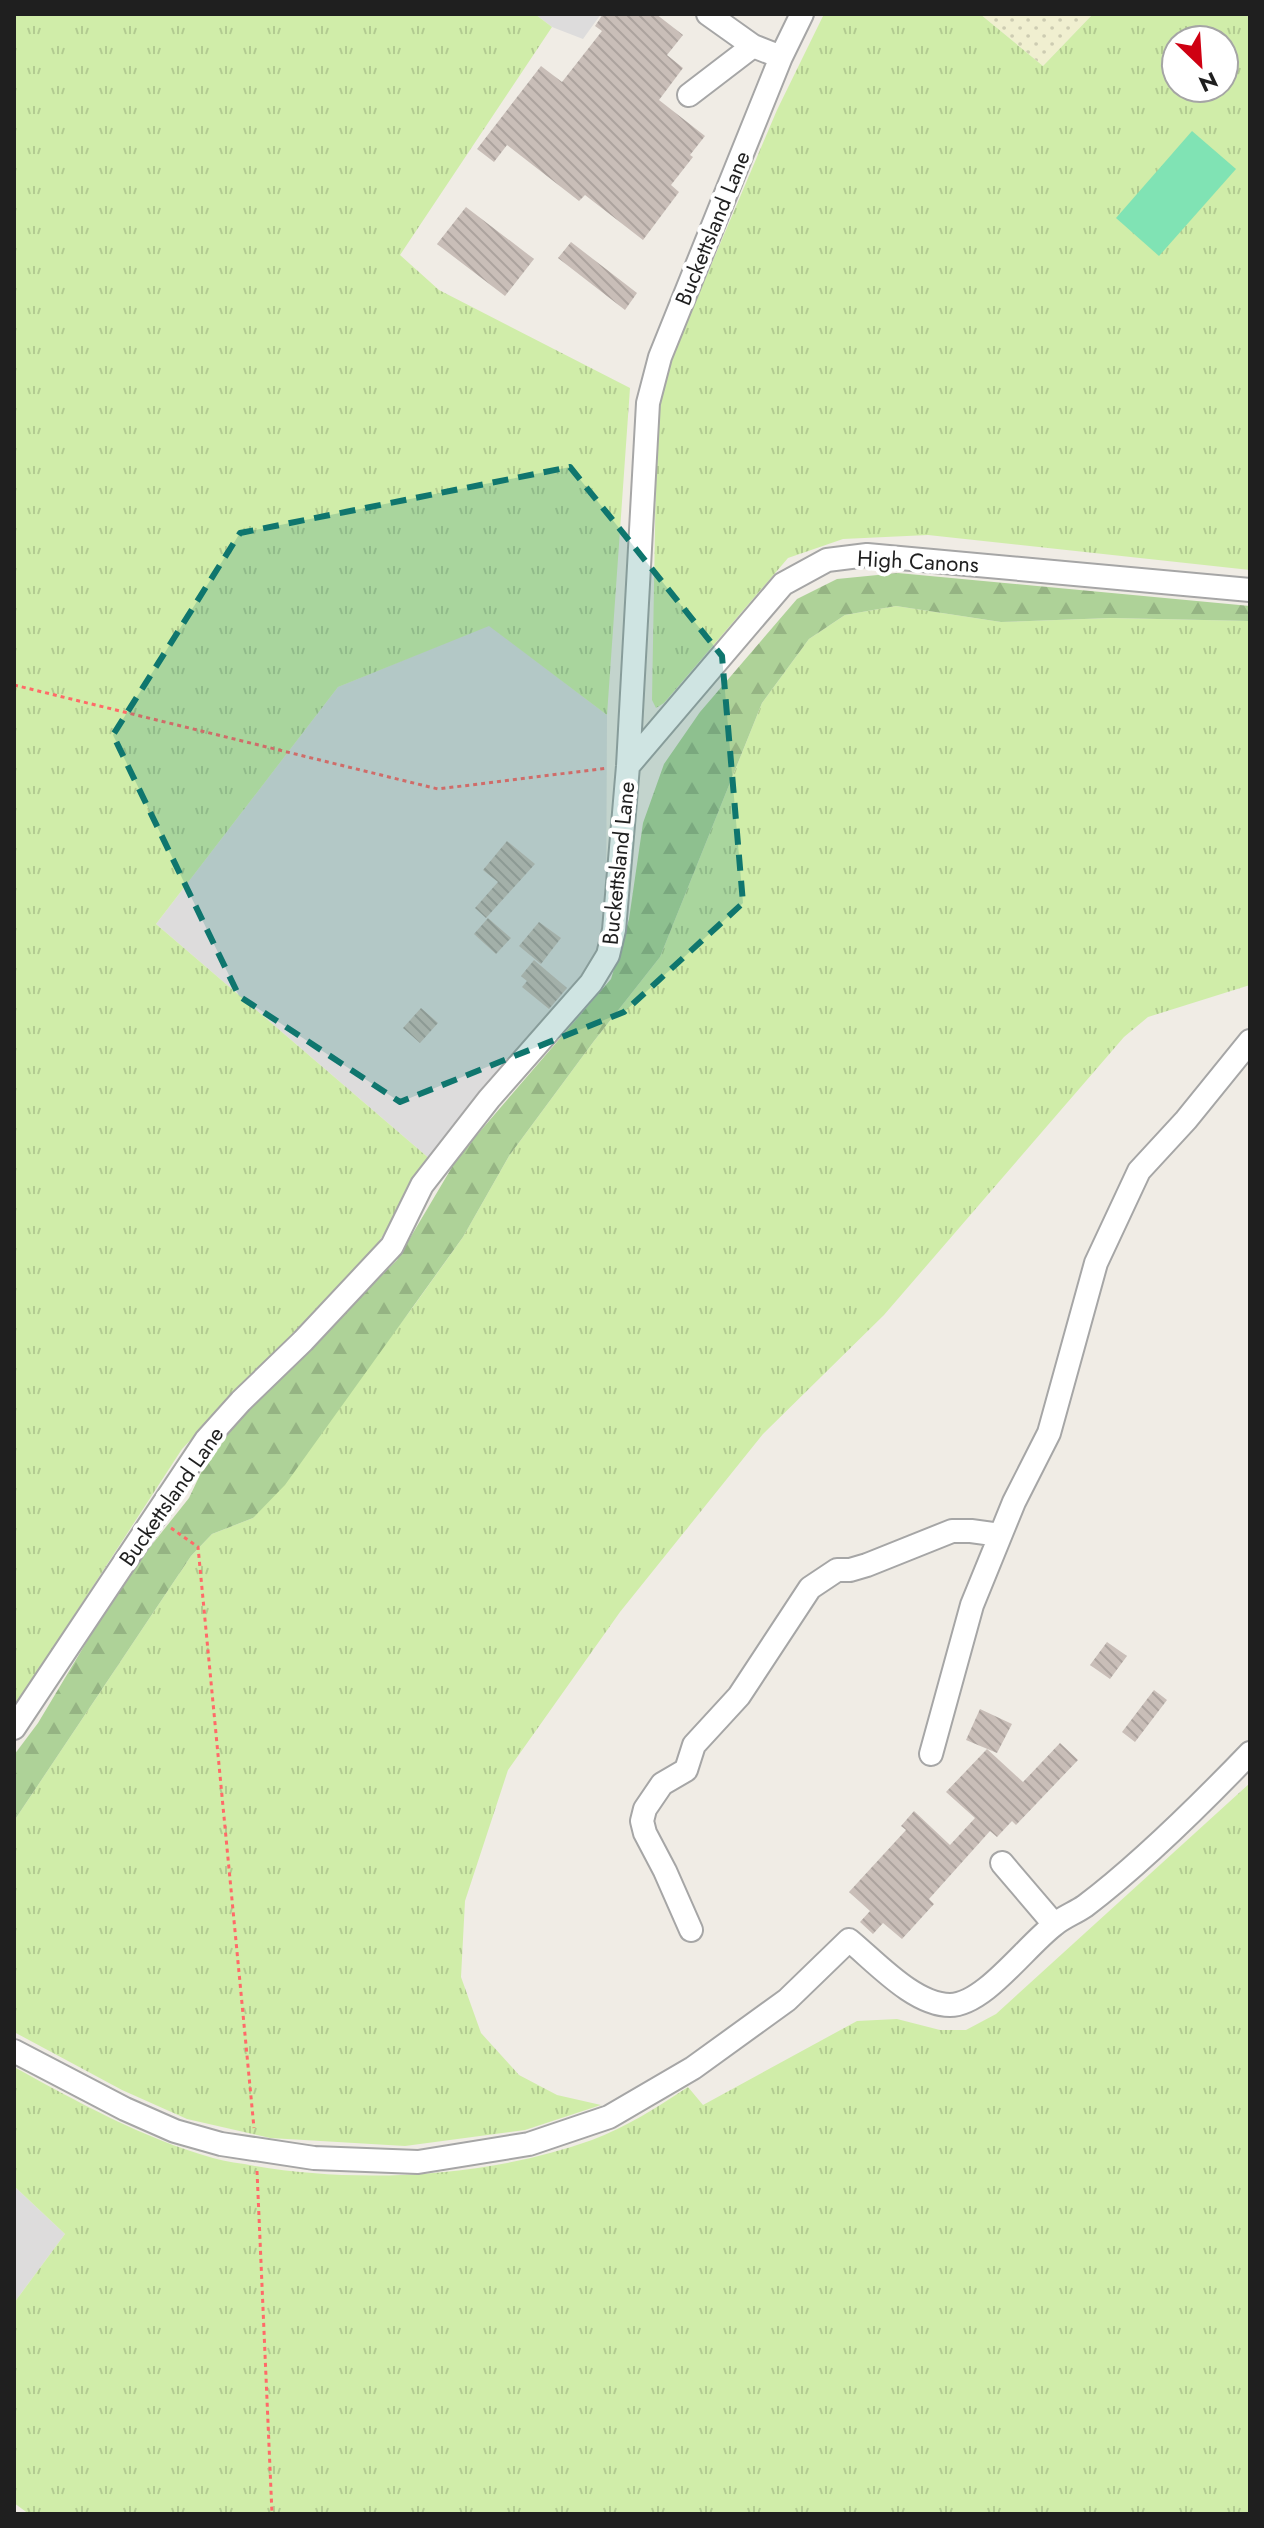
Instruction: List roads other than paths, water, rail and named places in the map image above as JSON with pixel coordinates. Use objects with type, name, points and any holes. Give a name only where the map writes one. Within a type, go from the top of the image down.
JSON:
[{"type":"street","points":[[708,14],[753,46],[781,57]]},
{"type":"street","name":"Buckettsland Lane","points":[[14,1728],[206,1440],[392,1246],[422,1185],[489,1099],[591,983],[608,955],[614,930],[628,766],[648,403],[660,357],[781,57],[802,14]]},
{"type":"street","points":[[689,95],[753,46]]},
{"type":"street","name":"High Canons","points":[[628,766],[783,584],[827,560],[867,555],[1250,590]]},
{"type":"street","points":[[931,1754],[972,1605],[1014,1502],[1049,1433],[1096,1263],[1139,1171],[1186,1120],[1250,1041]]},
{"type":"street","points":[[691,1930],[645,1833],[642,1821],[645,1809],[662,1784],[686,1770],[694,1745],[739,1696],[810,1588],[837,1570],[867,1565],[952,1531],[1000,1535]]},
{"type":"street","points":[[14,2051],[125,2109],[175,2131],[256,2151],[314,2158],[418,2162],[529,2144],[609,2117],[693,2068],[787,2000],[849,1940],[918,1997],[938,2004],[954,2005],[984,1992],[1054,1924],[1084,1906],[1138,1861],[1250,1753]]},
{"type":"street","points":[[1002,1863],[1054,1924]]}]
